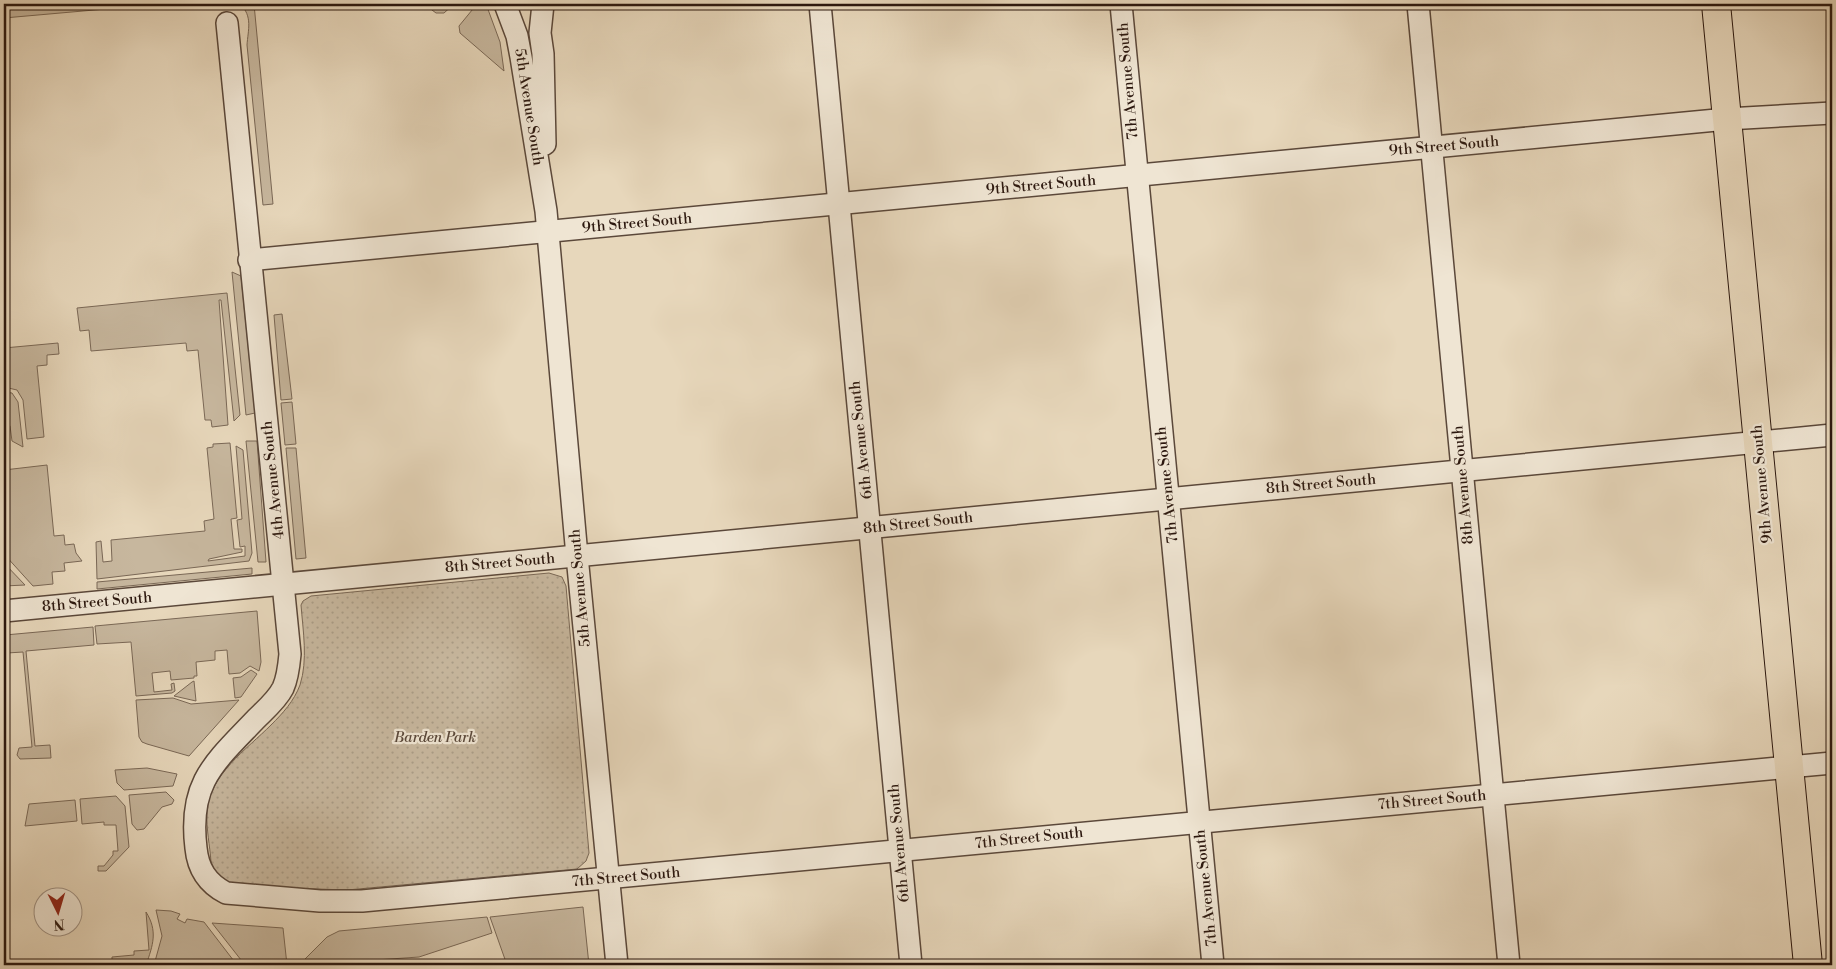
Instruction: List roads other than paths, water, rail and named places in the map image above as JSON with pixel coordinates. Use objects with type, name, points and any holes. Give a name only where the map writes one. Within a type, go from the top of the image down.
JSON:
[{"type":"main road","name":"9th Avenue South","points":[[1716,4],[1808,965]]},
{"type":"street","name":"5th Avenue South","points":[[505,4],[517,36],[547,222]]},
{"type":"street","name":"5th Avenue South","points":[[543,4],[540,33],[544,94],[547,222],[617,965]]},
{"type":"street","name":"6th Avenue South","points":[[820,4],[911,965]]},
{"type":"street","name":"7th Avenue South","points":[[1122,4],[1136,176],[1213,965]]},
{"type":"street","name":"8th Avenue South","points":[[1418,4],[1509,965]]},
{"type":"street","name":"4th Avenue South","points":[[226,893],[214,887],[203,875],[196,852],[194,815],[200,789],[214,765],[283,687],[290,654],[249,260],[227,23]]},
{"type":"street","name":"9th Street South","points":[[249,260],[547,222],[838,204],[1727,119],[1832,113]]},
{"type":"street","name":"8th Street South","points":[[4,611],[1832,435]]},
{"type":"street","name":"7th Street South","points":[[226,893],[320,901],[362,901],[1832,763]]},
{"type":"park label","name":"Barden Park","points":[[435,737]]}]
